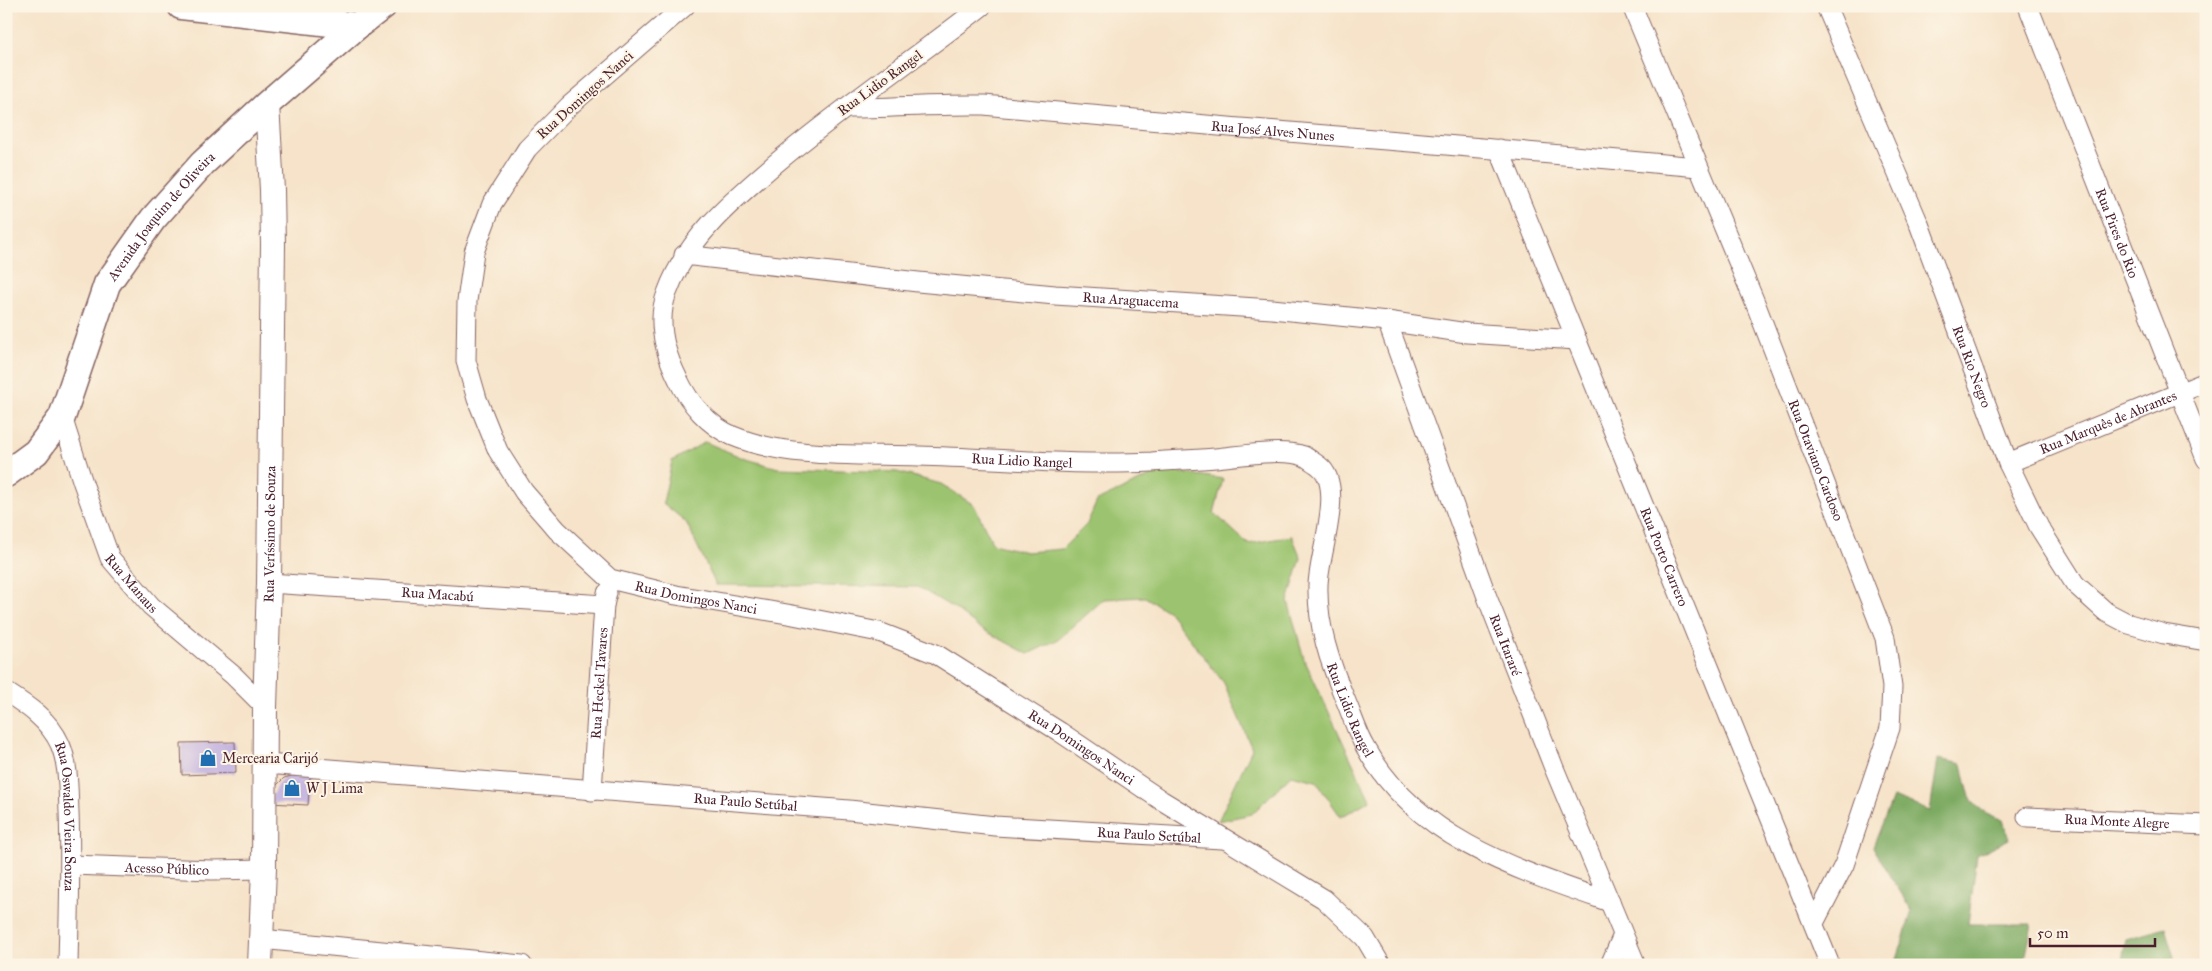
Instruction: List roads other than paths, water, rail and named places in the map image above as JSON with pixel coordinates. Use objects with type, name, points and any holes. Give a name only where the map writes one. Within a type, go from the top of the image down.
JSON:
[{"type":"main road","points":[[181,6],[357,26]]},
{"type":"main road","name":"Avenida Joaquim de Oliveira","points":[[6,474],[36,452],[62,418],[107,284],[128,252],[173,195],[203,163],[267,104],[357,26],[383,6]]},
{"type":"street","name":"Rua Domingos Nanci","points":[[685,6],[569,106],[527,149],[492,204],[474,252],[467,301],[466,361],[476,399],[498,451],[524,492],[557,530],[610,579],[676,595],[879,632],[936,654],[1224,839],[1324,899],[1365,938],[1381,965]]},
{"type":"street","name":"Rua Lidio Rangel","points":[[982,6],[808,136],[722,210],[684,255],[665,296],[662,322],[665,346],[678,379],[691,402],[714,425],[729,435],[805,452],[1110,464],[1217,458],[1266,453],[1302,455],[1326,471],[1331,485],[1325,539],[1317,583],[1320,618],[1331,666],[1366,749],[1387,779],[1415,810],[1456,838],[1513,867],[1610,902]]},
{"type":"street","name":"Rua Otaviano Cardoso","points":[[1632,6],[1756,305],[1885,638],[1892,687],[1890,728],[1844,864],[1814,923]]},
{"type":"street","name":"Rua Rio Negro","points":[[1826,6],[1919,224],[2008,463],[2038,527],[2075,584],[2106,612],[2129,624],[2164,634],[2206,641]]},
{"type":"street","name":"Rua Pires do Rio","points":[[2028,6],[2178,393],[2206,459]]},
{"type":"street","name":"Rua Veríssimo de Souza","points":[[260,965],[266,764],[265,707],[269,584],[273,236],[267,104]]},
{"type":"street","name":"Rua José Alves Nunes","points":[[846,108],[890,108],[946,104],[984,105],[1698,167]]},
{"type":"street","name":"Rua Porto Carrero","points":[[1499,149],[1696,630],[1755,782],[1830,965]]},
{"type":"street","name":"Rua Araguacema","points":[[684,255],[1045,294],[1272,309],[1387,321],[1467,333],[1577,340]]},
{"type":"street","name":"Rua Itararé","points":[[1387,321],[1487,597],[1554,768],[1636,965]]},
{"type":"street","name":"Rua Marquês de Abrantes","points":[[2008,463],[2206,382]]},
{"type":"street","name":"Rua Manaus","points":[[62,418],[83,484],[110,558],[151,606],[234,676],[265,707]]},
{"type":"street","name":"Rua Heckel Tavares","points":[[592,790],[604,605],[610,579]]},
{"type":"street","name":"Rua Macabú","points":[[269,584],[604,605]]},
{"type":"street","name":"Rua Oswaldo Vieira Souza","points":[[6,692],[31,708],[49,726],[61,745],[68,777],[71,865],[68,965]]},
{"type":"street","name":"Rua Paulo Setúbal","points":[[266,764],[849,810],[995,826],[1224,839]]},
{"type":"street","name":"Rua Monte Alegre","points":[[2027,817],[2206,825]]},
{"type":"street","name":"Acesso Público","points":[[71,865],[212,870],[264,869]]},
{"type":"street","points":[[1610,965],[1622,935]]},
{"type":"street","points":[[261,939],[522,965]]},
{"type":"place","name":"Mercearia Carijó","points":[[208,758]]},
{"type":"place","name":"W J Lima","points":[[292,788]]}]
